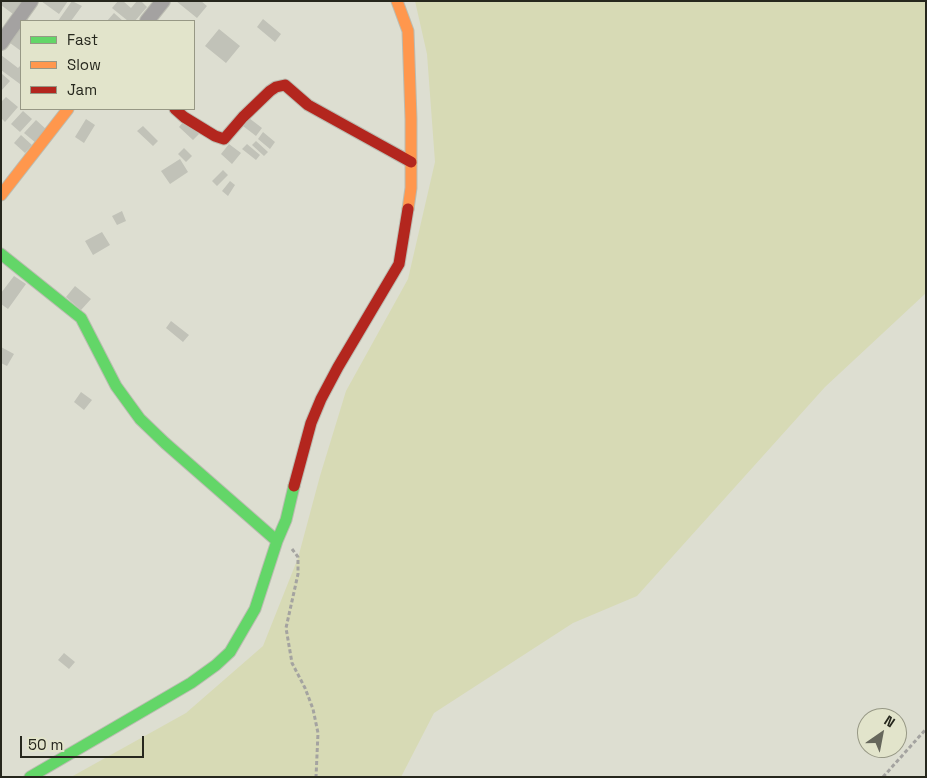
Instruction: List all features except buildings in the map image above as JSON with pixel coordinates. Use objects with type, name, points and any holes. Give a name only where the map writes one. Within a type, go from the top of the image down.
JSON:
[{"type":"street","points":[[1,43],[31,1]]},
{"type":"street","points":[[148,20],[163,1]]},
{"type":"street","points":[[30,777],[191,683],[216,665],[230,652],[255,610],[286,520],[311,423],[338,367],[399,264],[408,215],[411,162],[408,31],[397,1]]},
{"type":"street","points":[[176,110],[215,136],[224,139],[243,117],[270,91],[283,85],[291,89],[308,105],[411,162]]},
{"type":"street","points":[[1,195],[67,110]]},
{"type":"street","points":[[1,254],[81,318],[116,386],[140,419],[277,542]]},
{"type":"path","points":[[277,542],[286,542],[298,557],[298,574],[286,628],[292,663],[313,708],[318,733],[316,777]]},
{"type":"path","points":[[883,777],[926,729]]},
{"type":"green space","points":[[415,1],[926,1],[926,293],[825,387],[637,596],[573,623],[434,713],[401,777],[71,777],[186,713],[263,646],[298,558],[320,476],[346,391],[408,279],[435,162],[427,54]]},
{"type":"traffic: fast","points":[[1,254],[81,318],[116,386],[140,419],[277,541]]},
{"type":"traffic: fast","points":[[30,777],[191,683],[230,652],[255,609],[277,541],[286,520],[294,486]]},
{"type":"traffic: slow","points":[[397,1],[408,31],[411,119],[411,188],[408,209]]},
{"type":"traffic: slow","points":[[1,195],[67,110]]},
{"type":"traffic: jam","points":[[176,110],[215,136],[224,139],[243,117],[270,91],[285,85],[308,105],[411,162]]},
{"type":"traffic: jam","points":[[294,486],[311,423],[321,399],[399,264],[408,209]]}]
